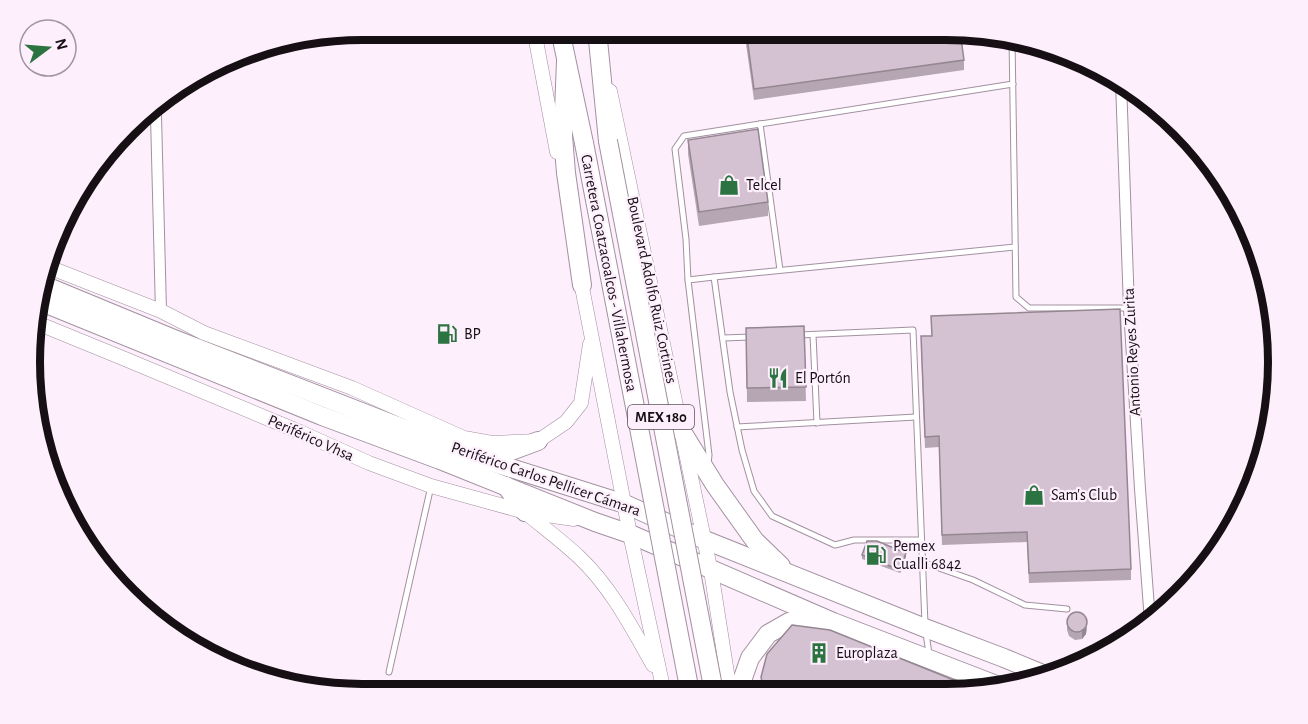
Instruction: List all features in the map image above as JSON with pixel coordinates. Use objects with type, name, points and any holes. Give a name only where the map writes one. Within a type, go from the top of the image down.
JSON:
[{"type":"main road","name":"Carretera Coatzacoalcos - Villahermosa","points":[[562,40],[688,684]]},
{"type":"main road","name":"Carretera Coatzacoalcos - Villahermosa","points":[[598,40],[608,141],[712,684]]},
{"type":"main road","points":[[566,61],[562,136],[582,285]]},
{"type":"main road","name":"Periférico Carlos Pellicer Cámara","points":[[49,288],[185,344],[470,454],[625,504],[705,540],[1036,671]]},
{"type":"main road","name":"Periférico Carlos Pellicer Cámara","points":[[46,304],[322,416],[630,534],[833,622],[987,681]]},
{"type":"main road","points":[[681,430],[706,472],[755,541],[789,573]]},
{"type":"main road","points":[[470,454],[503,454],[538,441]]},
{"type":"main road","points":[[506,486],[525,512]]},
{"type":"main road","points":[[741,684],[750,658],[768,634],[789,622],[833,622]]},
{"type":"street","points":[[536,40],[630,534],[662,684]]},
{"type":"street","name":"Boulevard Adolfo Ruiz Cortines","points":[[599,40],[705,540],[729,684]]},
{"type":"street","name":"Antonio Reyes Zurita","points":[[1121,93],[1129,308],[1149,611]]},
{"type":"street","points":[[156,116],[161,311]]},
{"type":"street","points":[[54,269],[161,311],[204,333],[352,388],[464,438],[492,443],[538,441],[566,422],[581,403],[591,333]]},
{"type":"street","name":"Periférico Vhsa","points":[[43,325],[268,418],[369,463],[431,486],[525,512],[596,522]]},
{"type":"street","points":[[525,512],[580,558],[607,590],[660,676]]},
{"type":"lane","points":[[1012,48],[1016,297],[1029,308],[1129,308]]},
{"type":"lane","points":[[706,472],[709,454],[675,149],[684,136],[1013,84]]},
{"type":"lane","points":[[759,124],[780,270]]},
{"type":"lane","points":[[688,280],[1015,248]]},
{"type":"lane","points":[[714,276],[730,392],[742,450],[754,491],[772,516],[835,544],[854,540],[921,540]]},
{"type":"lane","points":[[790,336],[913,330],[925,628],[929,658]]},
{"type":"lane","points":[[813,334],[817,423]]},
{"type":"lane","points":[[723,339],[757,337]]},
{"type":"lane","points":[[737,427],[916,417]]},
{"type":"lane","points":[[389,672],[431,486]]},
{"type":"lane","points":[[922,562],[973,580],[1025,605],[1067,609]]},
{"type":"building","points":[[747,40],[961,41],[964,60],[754,89]]},
{"type":"building","name":"Telcel","points":[[758,129],[768,202],[699,212],[688,140]]},
{"type":"building","name":"Sam's Club","points":[[1120,309],[1131,569],[1029,573],[1027,532],[942,535],[939,436],[925,437],[921,336],[932,336],[931,316]]},
{"type":"building","points":[[804,326],[806,387],[747,388],[746,328]]},
{"type":"building","points":[[867,541],[877,541],[906,553],[900,570],[862,555]]},
{"type":"building","points":[[1077,612],[1084,615],[1087,622],[1084,629],[1077,632],[1070,629],[1067,622],[1070,615]]},
{"type":"building","name":"Europlaza","points":[[792,625],[830,630],[962,683],[762,684],[761,677],[767,654]]},
{"type":"place","name":"Telcel","points":[[729,185]]},
{"type":"place","name":"BP","points":[[447,334]]},
{"type":"place","name":"El Portón","points":[[778,378]]},
{"type":"place","name":"Sam's Club","points":[[1034,495]]},
{"type":"place","name":"Pemex Cualli 6842","points":[[876,555]]},
{"type":"place","name":"Europlaza","points":[[819,653]]}]
